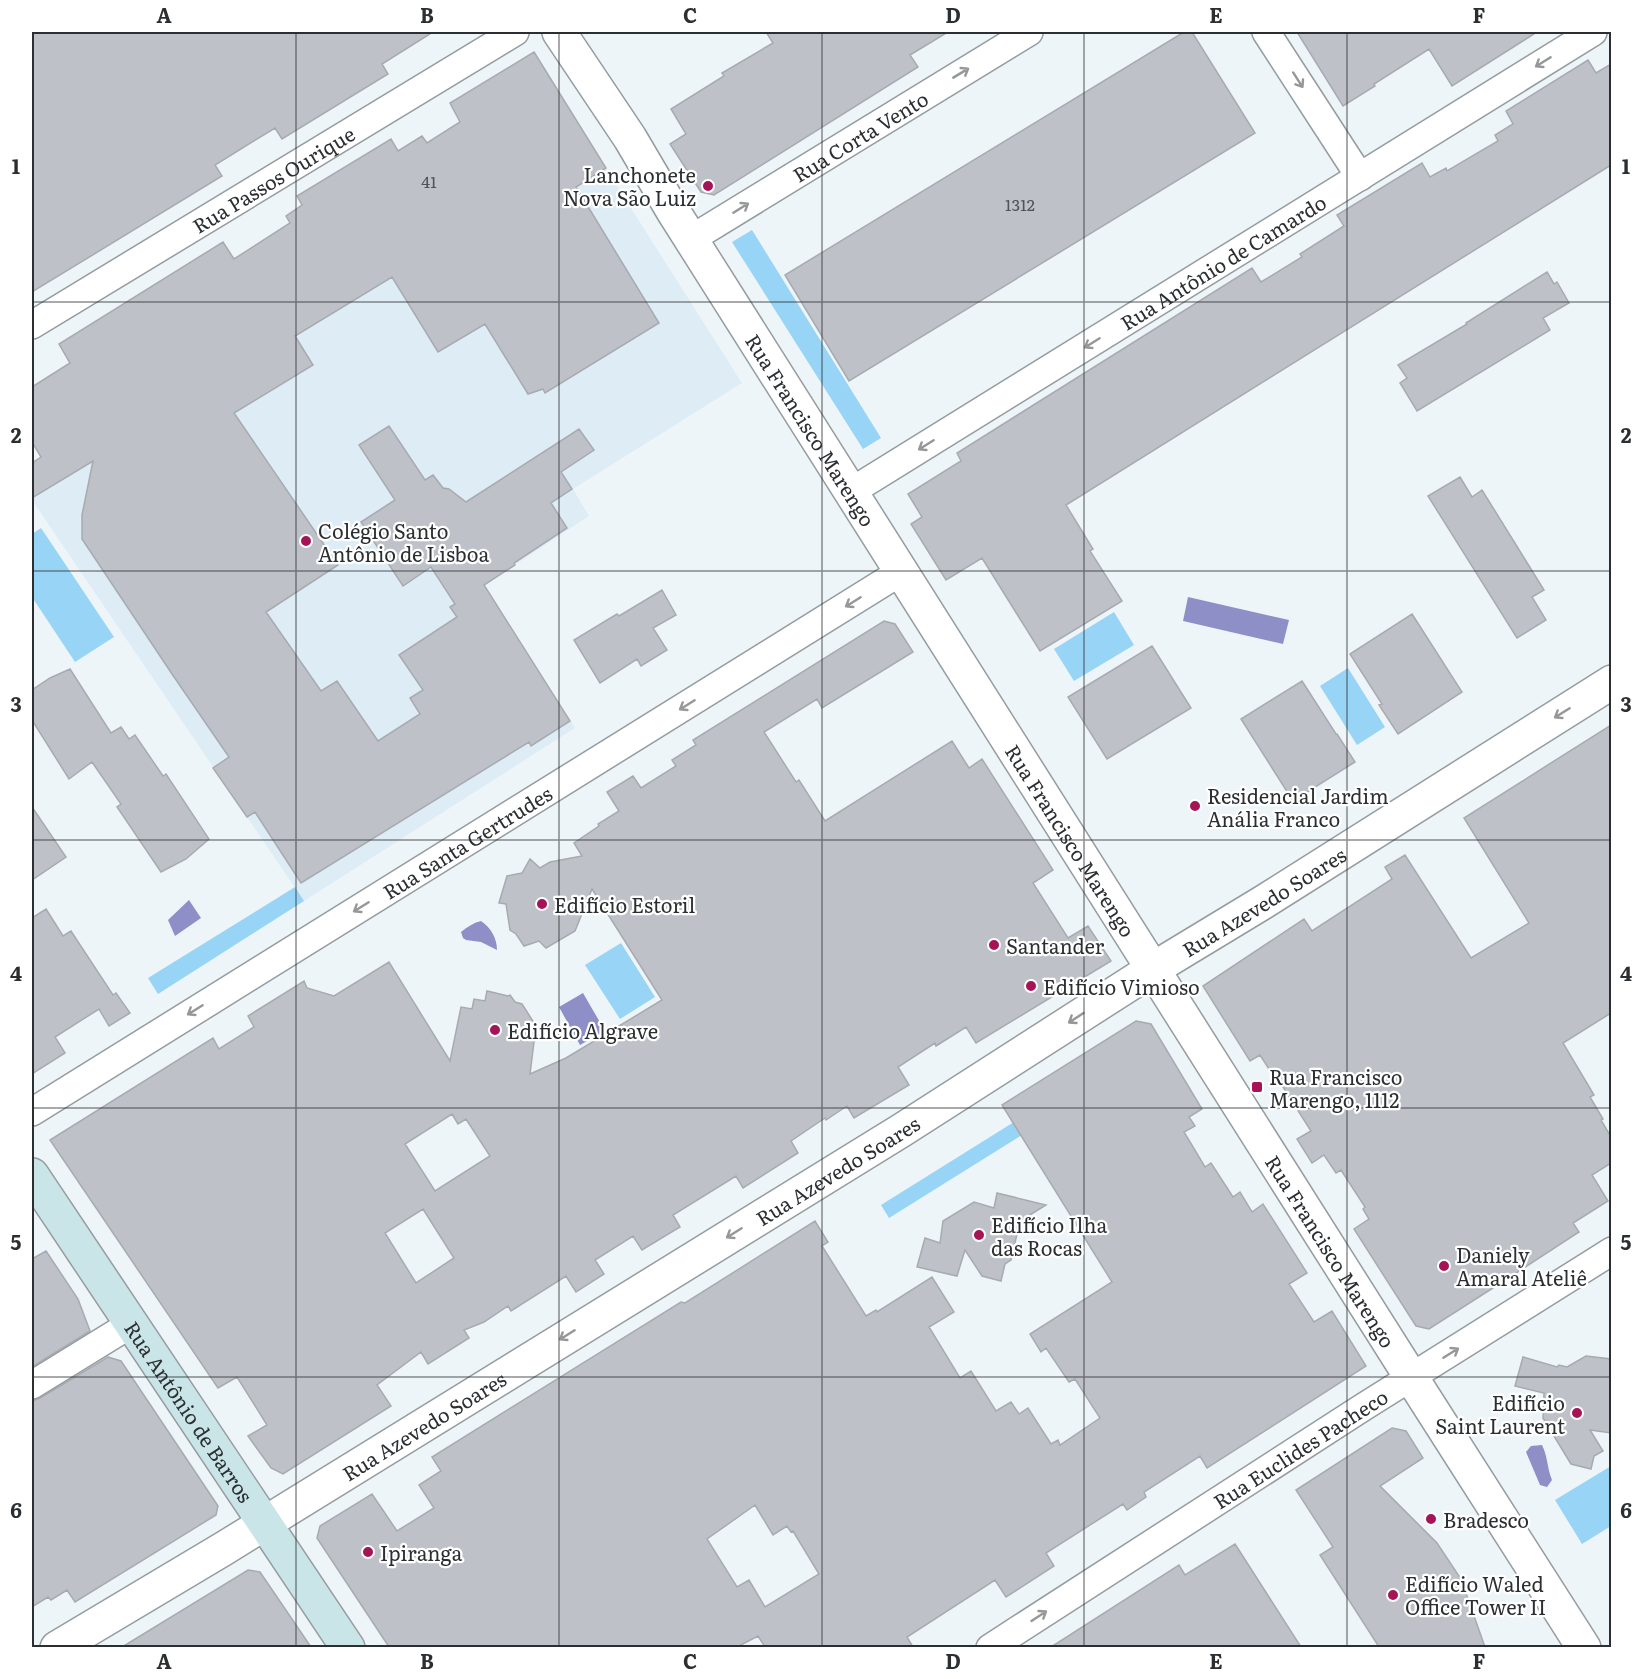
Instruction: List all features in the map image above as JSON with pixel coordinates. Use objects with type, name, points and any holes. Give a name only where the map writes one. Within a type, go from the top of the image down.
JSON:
[{"type":"main road","name":"Rua Antônio de Barros","points":[[32,1175],[348,1647]]},
{"type":"street","name":"Rua Passos Ourique","points":[[32,325],[515,32]]},
{"type":"street","name":"Rua Francisco Marengo","points":[[560,32],[630,138],[1153,969],[1584,1647]]},
{"type":"street","name":"Rua Corta Vento","points":[[691,238],[1029,32]]},
{"type":"street","points":[[1266,32],[1360,177]]},
{"type":"street","name":"Rua Antônio de Camardo","points":[[852,491],[1593,32]]},
{"type":"street","name":"Rua Santa Gertrudes","points":[[32,1112],[902,571]]},
{"type":"street","name":"Rua Azevedo Soares","points":[[57,1647],[264,1523],[902,1130],[1153,969],[1262,903],[1611,682]]},
{"type":"street","name":"Rua Euclides Pacheco","points":[[990,1647],[1611,1251]]},
{"type":"street","points":[[32,1385],[131,1324]]},
{"type":"shaded area","name":"Colégio Santo Antônio de Lisboa","points":[[596,153],[742,383],[573,489],[589,516],[484,585],[575,728],[304,901],[32,498]]},
{"type":"shaded area","points":[[752,230],[881,438],[863,449],[732,242]]},
{"type":"shaded area","points":[[41,528],[114,637],[75,662],[32,597],[32,534]]},
{"type":"shaded area","points":[[1188,597],[1289,620],[1283,644],[1183,621]]},
{"type":"shaded area","points":[[1114,612],[1134,645],[1074,681],[1054,649]]},
{"type":"shaded area","points":[[1348,668],[1385,727],[1357,745],[1320,686]]},
{"type":"shaded area","points":[[295,887],[304,901],[158,994],[148,978]]},
{"type":"shaded area","points":[[189,900],[201,918],[175,936],[168,920]]},
{"type":"shaded area","points":[[481,921],[493,934],[497,950],[481,942],[463,938],[461,932]]},
{"type":"shaded area","points":[[621,943],[655,997],[620,1019],[585,965]]},
{"type":"shaded area","points":[[583,993],[605,1031],[580,1045],[559,1007]]},
{"type":"shaded area","points":[[1014,1122],[1022,1135],[889,1218],[881,1205]]},
{"type":"shaded area","points":[[1542,1445],[1552,1480],[1547,1487],[1540,1485],[1526,1452],[1531,1446]]},
{"type":"shaded area","points":[[1611,1466],[1611,1526],[1582,1544],[1555,1500]]},
{"type":"building","points":[[32,32],[433,32],[382,64],[388,74],[282,139],[275,128],[215,165],[222,176],[32,292]]},
{"type":"building","points":[[766,32],[948,32],[910,55],[918,67],[714,195],[701,192],[670,144],[686,134],[671,109],[724,76],[722,73],[773,43]]},
{"type":"building","points":[[1184,32],[1192,32],[1255,133],[849,381],[785,275]]},
{"type":"building","points":[[1297,32],[1537,32],[1452,86],[1429,49],[1343,106]]},
{"type":"building","name":"Colégio Santo Antônio de Lisboa","points":[[534,52],[606,168],[576,187],[659,323],[545,393],[543,389],[528,394],[485,324],[438,352],[392,277],[295,336],[313,365],[234,413],[338,565],[266,612],[321,691],[337,681],[378,741],[420,714],[410,698],[423,690],[399,655],[457,617],[450,607],[455,604],[431,567],[403,586],[361,522],[395,500],[359,445],[389,426],[425,480],[433,475],[443,488],[449,489],[466,502],[579,429],[594,450],[561,472],[572,489],[551,503],[567,528],[484,585],[570,721],[531,746],[529,742],[301,883],[255,812],[247,817],[213,768],[229,757],[82,539],[82,515],[93,461],[32,498],[32,463],[41,457],[32,442],[32,387],[70,363],[59,344],[223,242],[234,259],[290,223],[286,216],[302,205],[297,196],[391,139],[398,151],[422,136],[427,143],[460,122],[450,103]]},
{"type":"building","points":[[1588,60],[1596,73],[1611,64],[1611,165],[1066,505],[1093,549],[1090,551],[1122,601],[1040,651],[982,558],[946,580],[911,524],[922,517],[908,494],[961,461],[957,453],[1252,268],[1261,282],[1302,257],[1300,254],[1344,226],[1337,215],[1422,163],[1430,177],[1446,168],[1447,171],[1498,141],[1495,135],[1513,124],[1506,111]]},
{"type":"building","points":[[1547,272],[1554,284],[1557,282],[1569,303],[1543,318],[1550,330],[1417,411],[1400,383],[1407,378],[1398,365]]},
{"type":"building","points":[[1460,477],[1472,497],[1482,490],[1544,590],[1532,597],[1546,620],[1517,638],[1428,496]]},
{"type":"building","points":[[662,590],[676,615],[653,628],[667,650],[641,666],[637,659],[600,683],[574,640]]},
{"type":"building","points":[[1412,614],[1462,692],[1398,734],[1350,654]]},
{"type":"building","points":[[884,621],[895,624],[913,652],[822,708],[817,699],[764,732],[796,782],[799,780],[825,821],[952,741],[969,768],[982,759],[1053,870],[1033,883],[1068,938],[1088,926],[1111,961],[976,1043],[966,1027],[936,1046],[935,1043],[898,1067],[909,1085],[854,1118],[847,1106],[826,1120],[825,1118],[791,1141],[798,1153],[743,1188],[736,1176],[673,1215],[680,1227],[642,1250],[633,1236],[595,1260],[604,1274],[576,1292],[566,1276],[511,1311],[508,1306],[484,1322],[464,1330],[469,1338],[428,1364],[421,1352],[377,1385],[391,1406],[283,1474],[271,1468],[248,1436],[267,1425],[237,1377],[218,1388],[50,1140],[213,1038],[219,1049],[254,1027],[248,1016],[304,981],[307,988],[334,996],[389,962],[450,1061],[461,1007],[472,1009],[474,999],[485,1001],[487,991],[510,995],[515,1002],[522,1004],[536,1026],[530,1074],[566,1058],[662,1000],[592,889],[575,931],[546,948],[539,941],[524,946],[516,934],[510,930],[506,904],[499,903],[507,876],[522,873],[530,859],[540,868],[550,862],[582,856],[574,843],[619,811],[607,792],[633,776],[641,788],[676,766],[672,760],[696,745],[693,740]],"holes":[[[452,1114],[458,1124],[466,1119],[490,1156],[435,1191],[405,1144]],[[423,1209],[454,1258],[416,1283],[385,1233]]]},
{"type":"building","points":[[1152,646],[1191,708],[1107,759],[1068,697]]},
{"type":"building","points":[[70,669],[111,733],[121,727],[129,739],[135,735],[163,776],[166,774],[209,839],[186,859],[161,872],[117,807],[121,804],[92,762],[69,779],[32,720],[32,690]]},
{"type":"building","points":[[1302,681],[1355,762],[1293,801],[1241,719]]},
{"type":"building","points":[[1611,725],[1611,1013],[1563,1043],[1594,1095],[1590,1097],[1611,1137],[1611,1163],[1592,1175],[1608,1201],[1573,1223],[1579,1232],[1507,1279],[1429,1329],[1416,1326],[1354,1229],[1369,1219],[1363,1209],[1365,1207],[1341,1170],[1336,1173],[1324,1155],[1312,1163],[1297,1139],[1311,1131],[1271,1068],[1269,1069],[1260,1055],[1250,1061],[1203,986],[1304,919],[1312,931],[1392,879],[1385,867],[1405,855],[1471,958],[1529,923],[1464,818]]},
{"type":"building","points":[[32,807],[66,857],[32,880]]},
{"type":"building","points":[[46,909],[63,936],[71,931],[113,995],[116,993],[130,1013],[109,1026],[99,1009],[55,1037],[65,1053],[32,1074],[32,918]]},
{"type":"building","points":[[1136,1021],[1151,1024],[1202,1109],[1189,1117],[1195,1126],[1184,1132],[1205,1167],[1211,1163],[1233,1197],[1240,1192],[1252,1212],[1263,1204],[1307,1273],[1289,1284],[1314,1322],[1332,1311],[1366,1366],[1207,1468],[1200,1456],[1144,1492],[1146,1497],[1127,1510],[1123,1504],[1046,1553],[1054,1566],[1006,1597],[995,1580],[907,1637],[913,1647],[765,1647],[758,1636],[737,1647],[389,1647],[317,1538],[320,1526],[372,1494],[397,1531],[434,1508],[419,1485],[441,1471],[432,1457],[815,1221],[828,1242],[822,1246],[866,1316],[876,1310],[877,1312],[932,1277],[954,1312],[929,1327],[960,1378],[971,1371],[996,1411],[1011,1402],[1019,1414],[1028,1408],[1051,1444],[1058,1440],[1060,1445],[1100,1418],[1075,1379],[1069,1382],[1046,1348],[1041,1352],[1030,1334],[1112,1282],[1002,1105]],"holes":[[[755,1505],[773,1535],[787,1526],[791,1532],[793,1531],[819,1574],[765,1607],[749,1580],[737,1587],[707,1539]]]},
{"type":"building","name":"Edifício Ilha das Rocas","points":[[997,1193],[1046,1205],[1020,1221],[1011,1260],[1005,1264],[1001,1281],[982,1276],[965,1250],[957,1276],[917,1267],[925,1238],[940,1243],[943,1221],[974,1202],[994,1208]]},
{"type":"building","points":[[46,1251],[78,1299],[90,1331],[32,1367],[32,1259]]},
{"type":"building","name":"Edifício Saint Laurent","points":[[1586,1356],[1611,1359],[1611,1433],[1590,1430],[1603,1451],[1594,1456],[1591,1469],[1571,1464],[1543,1418],[1544,1393],[1515,1386],[1523,1357],[1557,1367],[1559,1365],[1567,1367]]},
{"type":"building","points":[[108,1357],[121,1361],[218,1506],[216,1515],[75,1602],[67,1590],[51,1600],[48,1597],[32,1607],[32,1401]]},
{"type":"building","points":[[1392,1428],[1406,1431],[1423,1458],[1380,1486],[1437,1543],[1461,1579],[1485,1647],[1379,1647],[1320,1555],[1333,1547],[1296,1490]]},
{"type":"building","points":[[1235,1544],[1301,1647],[1051,1647],[1179,1565],[1185,1575]]},
{"type":"building","points":[[248,1570],[260,1572],[311,1647],[122,1647]]},
{"type":"place","name":"Lanchonete Nova São Luiz","points":[[708,186]]},
{"type":"place","name":"Colégio Santo Antônio de Lisboa","points":[[306,541]]},
{"type":"place","name":"Residencial Jardim Anália Franco","points":[[1195,806]]},
{"type":"place","name":"Edifício Estoril","points":[[542,904]]},
{"type":"place","name":"Santander","points":[[994,945]]},
{"type":"place","name":"Edifício Vimioso","points":[[1031,986]]},
{"type":"place","name":"Edifício Algrave","points":[[495,1030]]},
{"type":"place","name":"Rua Francisco Marengo, 1112","points":[[1257,1087]]},
{"type":"place","name":"Edifício Ilha das Rocas","points":[[979,1235]]},
{"type":"place","name":"Daniely Amaral Ateliê","points":[[1444,1266]]},
{"type":"place","name":"Edifício Saint Laurent","points":[[1577,1413]]},
{"type":"place","name":"Bradesco","points":[[1431,1519]]},
{"type":"place","name":"Ipiranga","points":[[368,1552]]},
{"type":"place","name":"Edifício Waled Office Tower II","points":[[1393,1595]]}]
